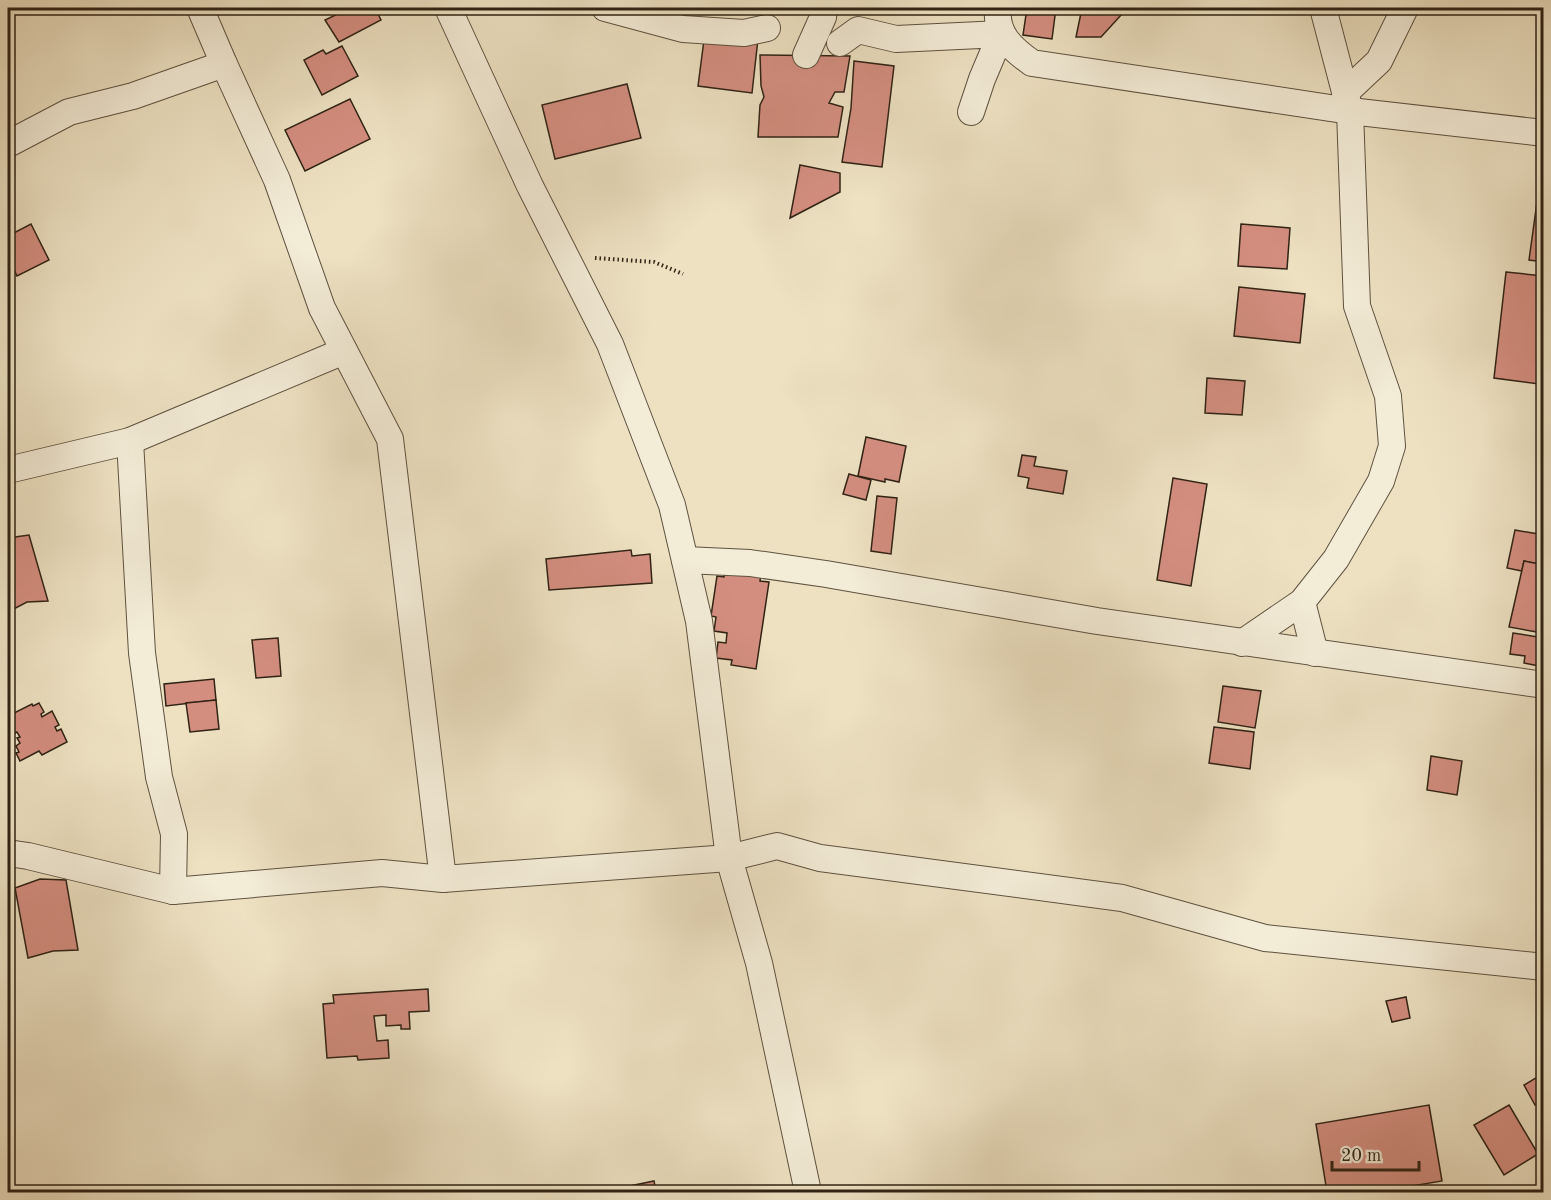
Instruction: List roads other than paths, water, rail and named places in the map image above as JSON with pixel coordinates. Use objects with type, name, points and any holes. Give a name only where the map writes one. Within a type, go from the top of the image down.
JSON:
[{"type":"street","points":[[200,8],[277,180],[322,308],[390,439],[443,879]]},
{"type":"street","points":[[448,8],[530,186],[610,344],[672,505],[699,621],[729,858],[759,963],[808,1192]]},
{"type":"street","points":[[605,8],[683,29],[744,33],[767,28]]},
{"type":"street","points":[[806,55],[823,17],[824,8]]},
{"type":"street","points":[[998,8],[996,19],[1001,34],[1017,52],[1032,63],[1347,102],[1544,133]]},
{"type":"street","points":[[1242,642],[1302,602],[1336,559],[1381,482],[1392,446],[1388,396],[1357,306],[1347,102],[1323,8]]},
{"type":"street","points":[[1347,102],[1379,61],[1405,8]]},
{"type":"street","points":[[840,43],[858,30],[896,39],[1001,34]]},
{"type":"street","points":[[971,112],[1001,34]]},
{"type":"street","points":[[8,144],[69,112],[133,96],[224,64]]},
{"type":"street","points":[[8,470],[130,441],[344,351]]},
{"type":"street","points":[[130,441],[142,653],[159,777],[174,834],[173,891]]},
{"type":"street","points":[[685,560],[750,564],[826,574],[1097,621],[1544,684]]},
{"type":"street","points":[[1302,602],[1315,653]]},
{"type":"street","points":[[8,853],[173,891],[382,873],[443,879],[729,858],[777,846],[820,858],[1122,898],[1265,938],[1544,967]]}]
